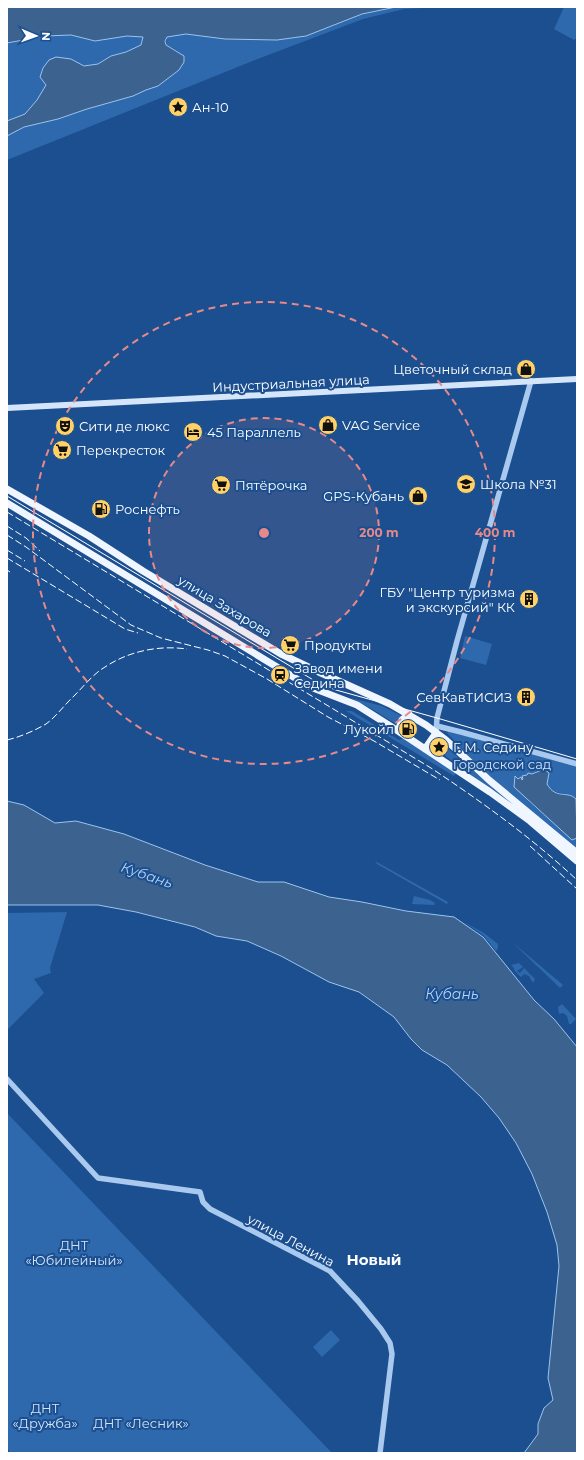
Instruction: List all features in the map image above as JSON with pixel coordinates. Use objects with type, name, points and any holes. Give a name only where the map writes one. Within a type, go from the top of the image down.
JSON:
[{"type":"main road","name":"Индустриальная улица","points":[[7,408],[577,378]]},
{"type":"main road","name":"улица Захарова","points":[[7,489],[89,536],[142,571],[281,654],[390,704],[426,725],[437,729]]},
{"type":"main road","name":"улица Захарова","points":[[7,504],[312,688],[357,705],[490,792],[524,817],[577,861]]},
{"type":"main road","points":[[398,731],[402,720],[409,714]]},
{"type":"main road","points":[[425,749],[437,729],[446,740],[489,780],[577,854]]},
{"type":"street","points":[[437,729],[437,718],[457,641],[531,381]]},
{"type":"street","name":"улица Захарова","points":[[437,729],[461,732],[577,764]]},
{"type":"street","name":"улица Ленина","points":[[7,1078],[98,1178],[200,1192],[204,1202],[210,1209],[330,1271],[358,1301],[381,1329],[390,1343],[392,1354],[380,1453]]},
{"type":"green space","points":[[396,7],[426,7],[404,9],[363,19],[255,60],[7,160],[7,136],[24,127],[58,119],[133,96],[158,86],[179,70],[177,51],[166,45],[167,37],[186,34],[225,39],[277,40],[306,36],[362,14]]},
{"type":"green space","points":[[564,7],[577,7],[577,38],[574,40],[554,29]]},
{"type":"green space","points":[[71,35],[95,41],[127,36],[143,37],[141,45],[126,52],[111,56],[98,64],[84,66],[71,59],[43,68],[40,77],[46,85],[37,100],[25,114],[7,121],[7,43],[45,36]]},
{"type":"green space","points":[[465,636],[492,644],[486,665],[460,658]]},
{"type":"green space","points":[[351,698],[382,706],[402,716],[396,724]]},
{"type":"green space","points":[[346,711],[352,711],[399,740],[404,738],[456,773],[454,776]]},
{"type":"green space","name":"Городской сад","points":[[449,731],[577,767],[577,806],[576,801],[570,795],[552,790],[548,785],[547,780],[549,777],[538,770],[532,774],[524,776],[522,780],[515,776],[528,801],[572,839],[577,838],[577,849],[479,767],[447,733]]},
{"type":"green space","points":[[439,741],[511,803],[510,804],[433,747],[435,742]]},
{"type":"green space","points":[[375,861],[448,902],[447,904],[377,864]]},
{"type":"green space","points":[[414,896],[430,900],[435,903],[434,905],[412,904]]},
{"type":"green space","points":[[67,912],[50,968],[51,973],[34,979],[44,993],[7,1030],[7,913]]},
{"type":"green space","points":[[464,922],[484,933],[498,944],[496,951],[483,935]]},
{"type":"green space","points":[[512,942],[563,985],[560,988]]},
{"type":"green space","points":[[519,963],[523,967],[517,971],[520,973],[524,968],[535,979],[533,983],[529,976],[524,974],[521,977],[511,965]]},
{"type":"green space","points":[[562,1004],[576,1019],[571,1024],[569,1024],[567,1016],[563,1013],[559,1014],[558,1007]]},
{"type":"green space","name":"ДНТ «Юбилейный»","points":[[7,1113],[332,1453],[10,1453],[7,1447]]},
{"type":"green space","points":[[331,1330],[340,1340],[322,1357],[313,1347]]},
{"type":"water","points":[[7,7],[396,7],[362,14],[306,36],[277,40],[225,39],[186,34],[167,37],[165,41],[166,45],[184,56],[184,62],[179,70],[158,86],[133,96],[58,119],[24,127],[7,136],[7,121],[25,114],[37,100],[46,85],[40,77],[43,68],[49,60],[56,57],[71,59],[84,66],[98,64],[111,56],[126,52],[141,45],[143,37],[127,36],[95,41],[71,35],[45,36],[7,43]]},
{"type":"water","points":[[544,769],[549,773],[547,784],[550,789],[554,792],[573,796],[576,799],[577,838],[572,840],[514,787],[515,776],[518,779],[521,777],[522,780],[522,776],[527,775],[528,773],[532,774]]},
{"type":"water","name":"Кубань","points":[[7,801],[24,805],[55,823],[76,821],[124,834],[205,865],[258,882],[284,882],[329,897],[406,911],[454,917],[483,937],[534,1000],[554,1019],[577,1047],[577,1453],[524,1453],[538,1434],[538,1424],[544,1408],[553,1400],[548,1378],[559,1266],[557,1245],[547,1212],[532,1174],[516,1143],[499,1118],[481,1097],[447,1065],[422,1050],[411,1039],[394,1017],[359,992],[329,982],[281,956],[247,941],[216,936],[195,927],[136,912],[98,905],[7,905]]},
{"type":"tram line","points":[[7,496],[320,684],[336,690],[577,759]]},
{"type":"railway","points":[[7,512],[431,768],[506,821],[577,880]]},
{"type":"railway","points":[[7,526],[26,538],[40,551]]},
{"type":"railway","points":[[7,535],[26,547],[131,625],[161,638],[225,656],[267,679],[328,717],[374,741],[440,780]]},
{"type":"railway","points":[[7,550],[25,561]]},
{"type":"railway","points":[[7,558],[125,629],[138,633]]},
{"type":"railway","points":[[7,740],[27,734],[46,724],[93,677],[114,661],[144,650],[166,648],[187,649]]},
{"type":"railway","points":[[530,846],[577,889]]},
{"type":"place","name":"Ан-10","points":[[178,107]]},
{"type":"place","name":"Цветочный склад","points":[[526,369]]},
{"type":"place","name":"VAG Service","points":[[328,425]]},
{"type":"place","name":"Сити де люкс","points":[[65,426]]},
{"type":"place","name":"45 Параллель","points":[[193,432]]},
{"type":"place","name":"Перекресток","points":[[62,450]]},
{"type":"place","name":"Школа №31","points":[[466,484]]},
{"type":"place","name":"Пятёрочка","points":[[221,485]]},
{"type":"place","name":"GPS-Кубань","points":[[418,496]]},
{"type":"place","name":"Роснефть","points":[[101,509]]},
{"type":"place","name":"ГБУ \"Центр туризма и экскурсий\" КК","points":[[529,599]]},
{"type":"place","name":"Продукты","points":[[290,645]]},
{"type":"place","name":"Завод имени Седина","points":[[280,675]]},
{"type":"place","name":"СевКавТИСИЗ","points":[[526,697]]},
{"type":"place","name":"Лукойл","points":[[408,729]]},
{"type":"place","name":"Г. М. Седину","points":[[439,747]]},
{"type":"district","name":"Новый","points":[[374,1260]]},
{"type":"park label","name":"ДНТ «Дружба»","points":[[45,1416]]},
{"type":"park label","name":"ДНТ «Лесник»","points":[[141,1423]]}]
